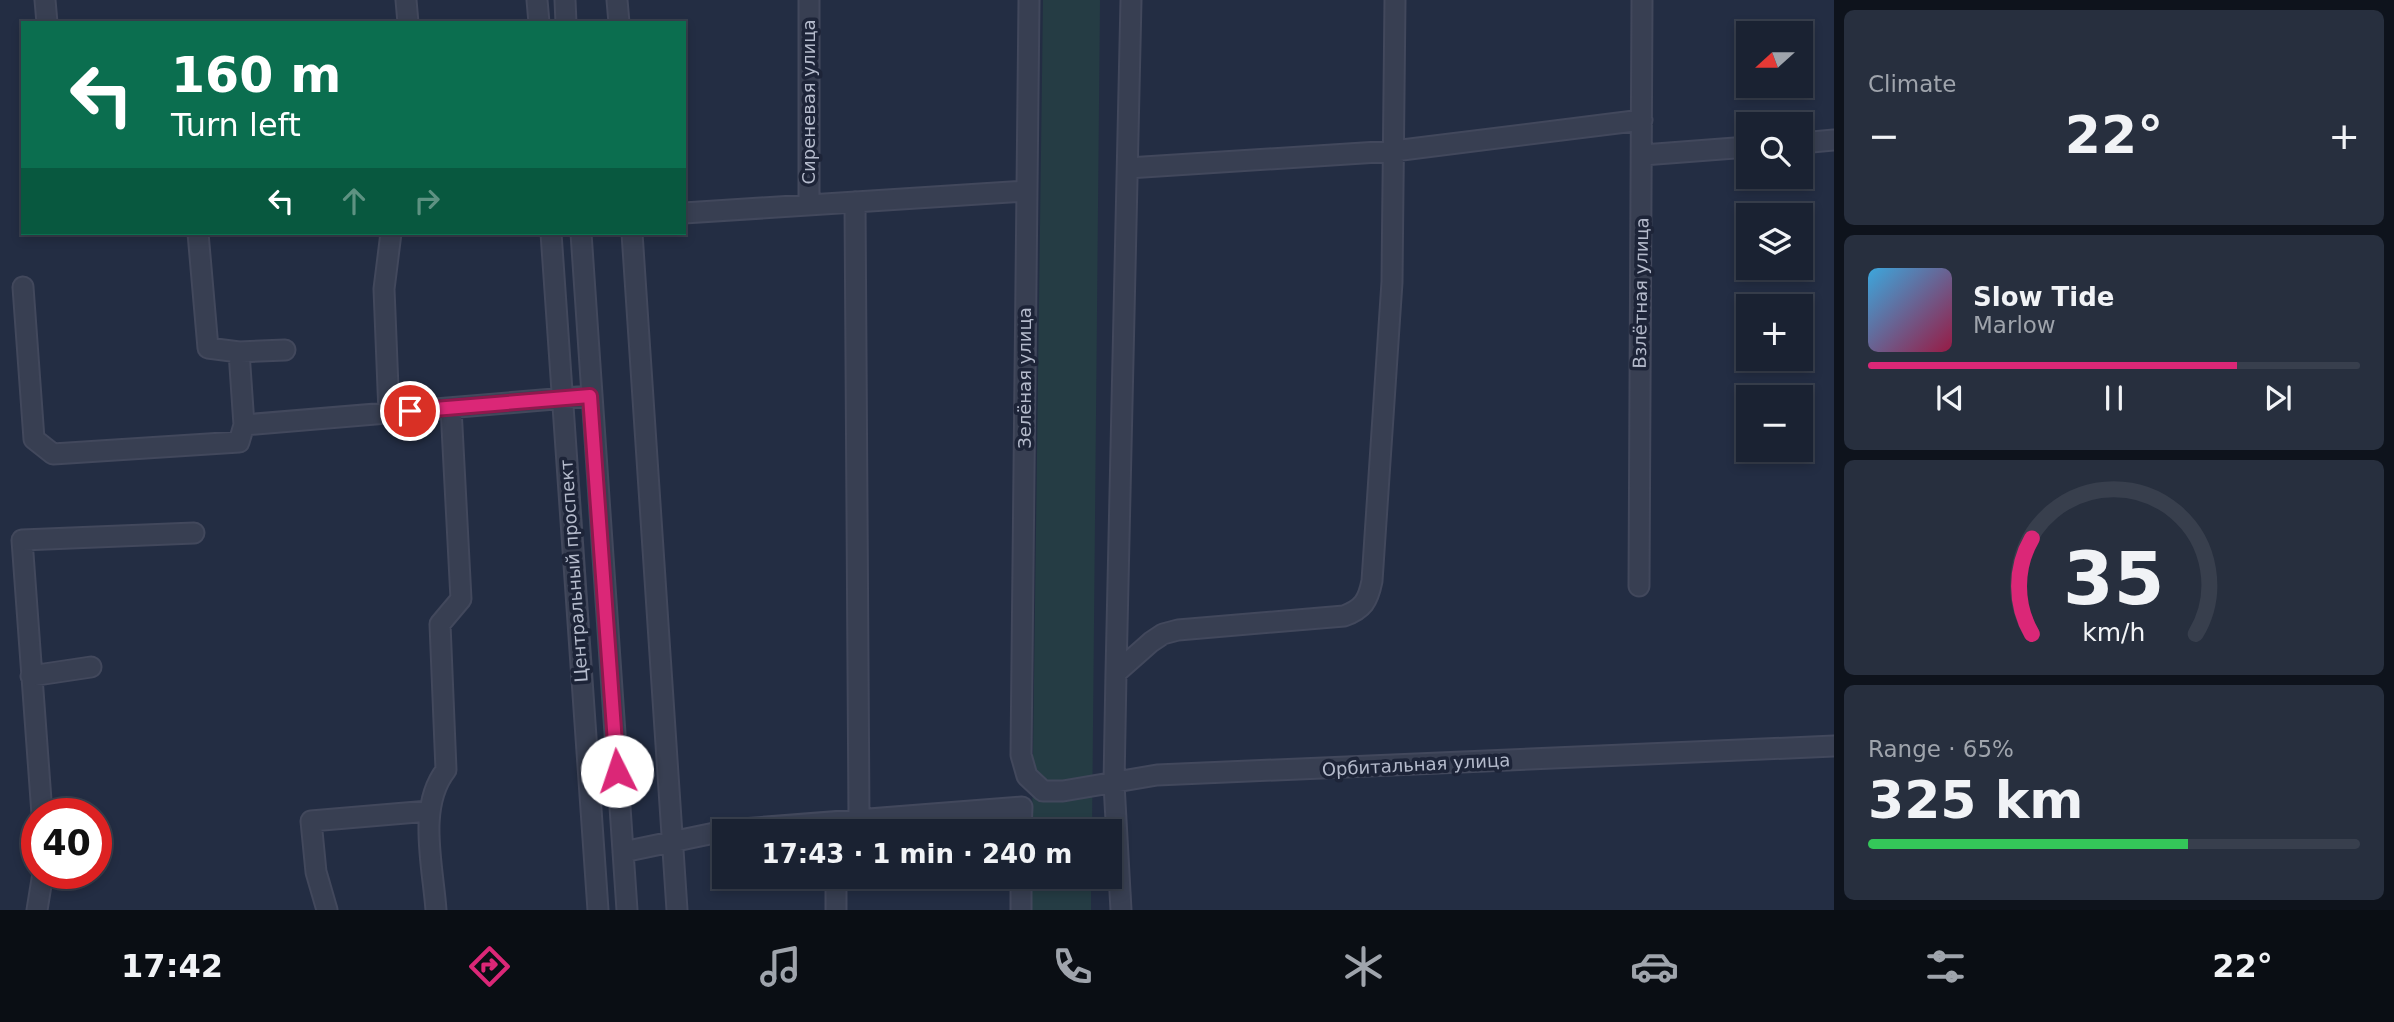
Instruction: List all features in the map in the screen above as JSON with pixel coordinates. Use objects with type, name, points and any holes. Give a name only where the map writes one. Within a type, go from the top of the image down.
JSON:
[{"type":"street","points":[[45,0],[47,21]]},
{"type":"street","points":[[406,0],[408,21]]},
{"type":"street","points":[[537,0],[538,21]]},
{"type":"street","points":[[565,0],[566,21]]},
{"type":"street","points":[[617,0],[619,21]]},
{"type":"street","name":"Сиреневая улица","points":[[809,0],[809,205]]},
{"type":"street","name":"Зелёная улица","points":[[1027,776],[1021,755],[1029,0]]},
{"type":"street","points":[[1121,910],[1114,783],[1131,0]]},
{"type":"street","points":[[1116,673],[1163,634],[1178,630],[1344,616],[1360,610],[1369,599],[1373,581],[1392,282],[1395,0]]},
{"type":"street","name":"Взлётная улица","points":[[1639,586],[1642,0]]},
{"type":"street","points":[[1128,168],[1394,151],[1642,120]]},
{"type":"street","points":[[1813,142],[1834,140]]},
{"type":"street","points":[[1643,155],[1736,148]]},
{"type":"street","points":[[686,213],[1026,191]]},
{"type":"street","points":[[855,202],[859,819]]},
{"type":"street","points":[[198,235],[208,348],[239,352],[285,350]]},
{"type":"street","points":[[389,413],[384,289],[391,235]]},
{"type":"street","name":"Центральный проспект","points":[[551,235],[597,910]]},
{"type":"street","name":"Центральный проспект","points":[[581,235],[627,910]]},
{"type":"street","points":[[632,235],[677,910]]},
{"type":"street","points":[[23,287],[34,439],[53,454],[239,442],[244,425],[239,352]]},
{"type":"street","points":[[244,425],[590,396]]},
{"type":"street","points":[[436,910],[429,811],[434,785],[446,770],[440,624],[461,599],[451,408]]},
{"type":"street","points":[[41,798],[22,540],[194,533]]},
{"type":"street","points":[[31,676],[91,667]]},
{"type":"street","name":"Орбитальная улица","points":[[1027,776],[1043,791],[1157,775],[1834,746]]},
{"type":"street","points":[[1022,819],[1027,776]]},
{"type":"street","points":[[872,819],[1022,807]]},
{"type":"street","points":[[327,910],[316,872],[311,821],[429,811]]},
{"type":"street","points":[[623,852],[712,834]]},
{"type":"street","points":[[37,910],[40,889]]},
{"type":"street","points":[[835,889],[836,910]]},
{"type":"street","points":[[1021,889],[1021,910]]},
{"type":"shaded area","points":[[1043,0],[1100,0],[1092,819],[1032,819]]},
{"type":"shaded area","points":[[1031,889],[1091,889],[1091,910],[1031,910]]},
{"type":"route","points":[[410,411],[590,396],[617,771]]}]
